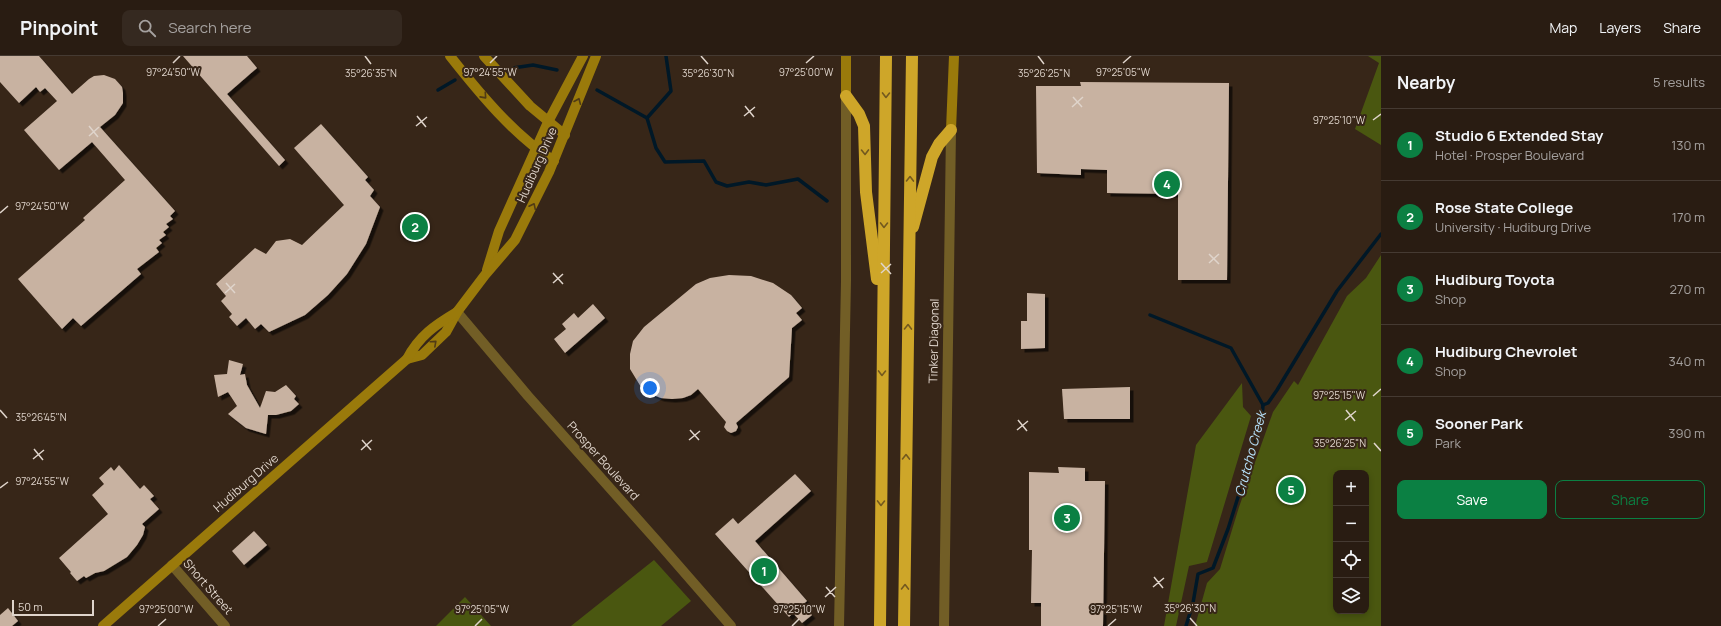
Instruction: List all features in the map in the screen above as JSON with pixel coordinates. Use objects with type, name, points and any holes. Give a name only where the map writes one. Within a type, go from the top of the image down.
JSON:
[{"type":"highway","points":[[880,626],[886,56]]},
{"type":"highway","points":[[904,626],[908,246],[912,56]]},
{"type":"highway","points":[[846,96],[859,114],[864,126],[866,192],[883,320]]},
{"type":"highway","points":[[908,246],[932,157],[939,144],[951,130]]},
{"type":"street","points":[[450,56],[485,98],[536,149],[554,161]]},
{"type":"street","points":[[484,56],[507,83],[548,122],[565,135]]},
{"type":"street","name":"Hudiburg Drive","points":[[485,275],[499,231],[548,122],[583,56]]},
{"type":"street","name":"Hudiburg Drive","points":[[103,626],[407,359],[422,354],[446,332],[457,312],[485,275],[515,240],[554,161],[596,56]]},
{"type":"street","points":[[839,626],[846,288],[846,56]]},
{"type":"street","name":"Tinker Diagonal","points":[[944,626],[951,130],[954,56]]},
{"type":"street","name":"Prosper Boulevard","points":[[457,312],[528,396],[657,541],[730,626]]},
{"type":"street","name":"Short Street","points":[[172,565],[225,626]]},
{"type":"green space","points":[[1368,56],[1381,56],[1381,145],[1355,129],[1379,63]]},
{"type":"green space","points":[[1381,255],[1381,626],[1195,626],[1207,583],[1220,569],[1239,507],[1273,412],[1294,381],[1298,385],[1347,296],[1366,278]]},
{"type":"green space","points":[[1242,383],[1243,407],[1251,416],[1207,562],[1189,566],[1176,626],[1164,626],[1196,445]]},
{"type":"green space","points":[[654,560],[691,601],[661,626],[571,626]]},
{"type":"green space","points":[[465,597],[491,626],[436,626]]},
{"type":"building","points":[[0,56],[39,56],[72,94],[94,76],[104,75],[115,79],[122,87],[123,103],[115,115],[100,127],[175,211],[170,216],[173,219],[166,224],[169,227],[163,232],[166,235],[159,240],[162,243],[156,248],[159,252],[137,269],[141,274],[81,326],[73,318],[62,329],[18,279],[85,220],[83,218],[125,180],[92,142],[59,170],[24,130],[57,101],[45,88],[40,92],[36,87],[19,103],[0,82]]},
{"type":"building","points":[[183,56],[247,56],[257,68],[227,94],[285,160],[279,166]]},
{"type":"building","points":[[1080,82],[1229,83],[1227,280],[1178,280],[1178,194],[1107,193],[1107,170],[1081,169],[1081,175],[1037,173],[1036,86],[1081,86]]},
{"type":"building","points":[[321,124],[368,177],[365,180],[374,190],[370,196],[380,207],[366,244],[347,274],[328,295],[305,315],[269,332],[261,324],[255,329],[246,318],[237,326],[229,317],[232,314],[221,301],[226,296],[216,284],[255,248],[266,254],[276,241],[290,239],[302,245],[344,205],[294,148]]},
{"type":"building","points":[[729,275],[751,276],[773,283],[791,295],[802,308],[796,313],[802,320],[792,328],[789,377],[736,423],[738,427],[736,431],[731,433],[724,427],[726,422],[698,389],[691,395],[683,398],[661,398],[651,394],[641,387],[630,369],[630,354],[633,341],[644,327],[696,284],[710,278]]},
{"type":"building","points":[[1027,293],[1045,294],[1045,348],[1021,349],[1021,321],[1027,321]]},
{"type":"building","points":[[593,304],[605,318],[565,353],[554,339],[566,329],[562,324],[574,313],[578,318]]},
{"type":"building","points":[[229,360],[243,364],[240,375],[245,374],[247,385],[260,408],[266,391],[275,392],[286,385],[296,396],[294,399],[299,404],[291,411],[276,415],[268,415],[266,434],[246,428],[228,414],[237,406],[228,392],[218,397],[214,375],[227,374]]},
{"type":"building","points":[[1130,387],[1130,419],[1064,419],[1062,389]]},
{"type":"building","points":[[119,465],[140,489],[144,485],[154,496],[150,499],[159,509],[142,524],[145,527],[143,535],[127,557],[104,571],[95,573],[86,578],[84,576],[77,581],[59,558],[108,514],[92,495],[104,484],[99,478],[111,467],[114,471]]},
{"type":"building","points":[[1058,467],[1085,468],[1085,481],[1105,481],[1103,626],[1041,626],[1041,603],[1031,603],[1032,550],[1029,550],[1029,472],[1059,473]]},
{"type":"building","points":[[795,474],[811,491],[755,541],[807,601],[802,605],[812,615],[802,623],[793,613],[789,617],[715,534],[733,518],[738,524]]},
{"type":"building","points":[[254,531],[267,545],[244,565],[232,551]]},
{"type":"building","points":[[8,608],[18,621],[12,626],[0,626],[0,615]]},
{"type":"waterway","points":[[666,56],[671,91],[647,118],[656,148],[665,162],[704,161],[716,182],[727,186],[749,182],[766,185],[798,179],[827,201]]},
{"type":"waterway","points":[[513,68],[533,65],[557,70]]},
{"type":"waterway","points":[[438,90],[455,80]]},
{"type":"waterway","points":[[597,90],[647,118]]},
{"type":"waterway","name":"Crutcho Creek","points":[[1263,405],[1268,403],[1277,390],[1337,291],[1381,234]]},
{"type":"waterway","points":[[1150,315],[1231,348],[1263,405]]},
{"type":"waterway","name":"Crutcho Creek","points":[[1186,626],[1193,603],[1198,574],[1213,568],[1228,529],[1262,419],[1263,405]]},
{"type":"place","name":"Hudiburg Chevrolet","points":[[1167,184]]},
{"type":"place","name":"Rose State College","points":[[415,227]]},
{"type":"place","name":"Sooner Park","points":[[1291,490]]},
{"type":"place","name":"Hudiburg Toyota","points":[[1067,518]]},
{"type":"place","name":"Studio 6 Extended Stay","points":[[764,571]]}]
